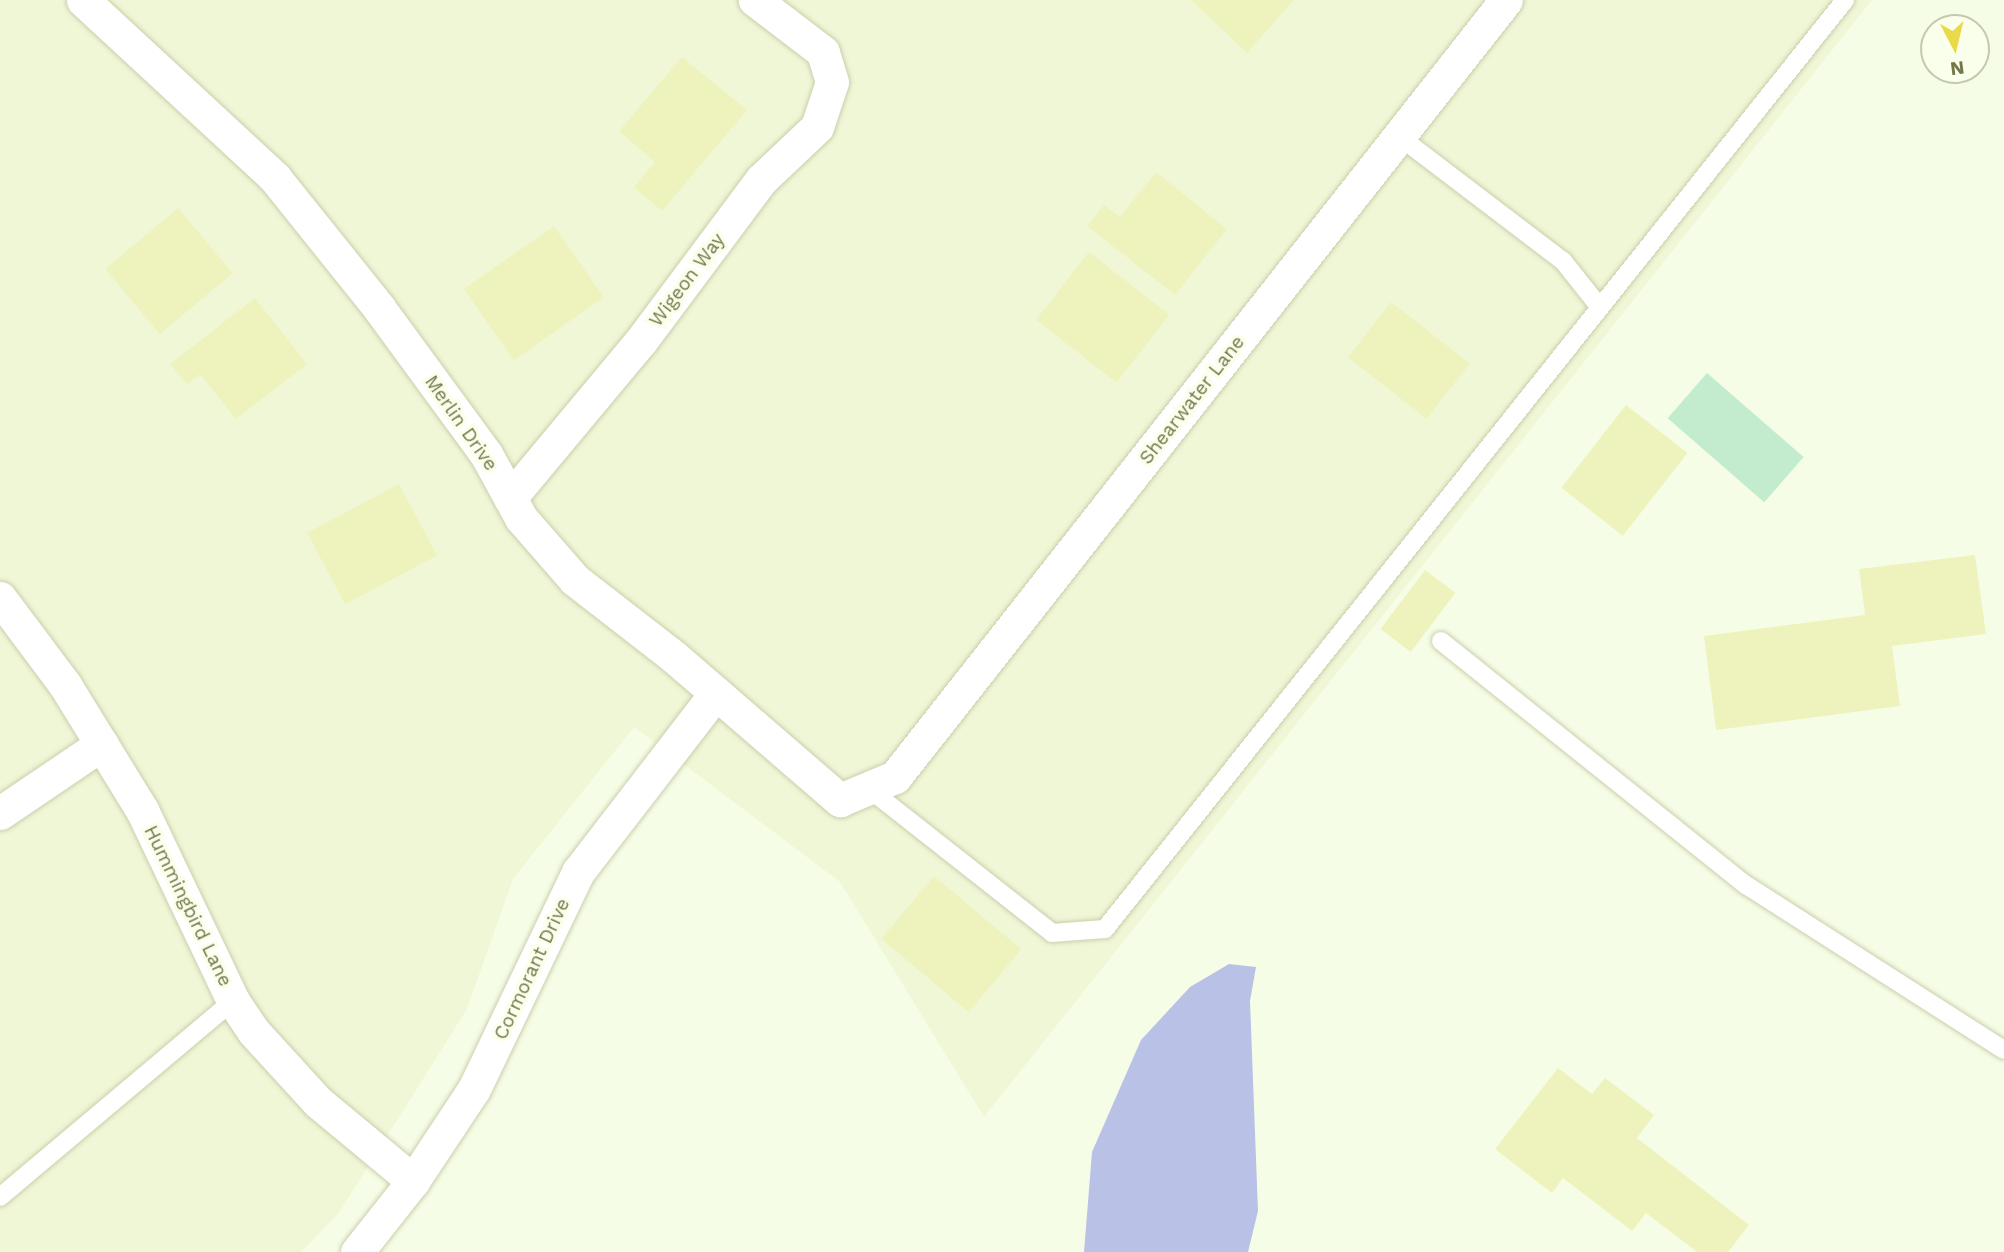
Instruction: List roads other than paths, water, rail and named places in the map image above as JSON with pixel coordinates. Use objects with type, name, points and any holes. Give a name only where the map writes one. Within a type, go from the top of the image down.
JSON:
[{"type":"street","name":"Merlin Drive","points":[[83,0],[275,178],[388,319],[486,454],[521,518],[575,580],[716,693],[840,800],[868,788]]},
{"type":"street","name":"Wigeon Way","points":[[510,498],[641,341],[761,180],[817,127],[832,82],[822,52],[755,0]]},
{"type":"street","name":"Shearwater Lane","points":[[868,788],[895,777],[1400,137],[1504,1]]},
{"type":"street","name":"Hummingbird Lane","points":[[0,598],[65,685],[142,810],[233,1001],[278,1060],[318,1102],[413,1181]]},
{"type":"street","name":"Cormorant Drive","points":[[358,1252],[413,1181],[474,1089],[578,872],[716,693]]},
{"type":"street","points":[[0,813],[102,744]]},
{"type":"lane","points":[[868,788],[1052,933],[1105,929],[1461,487],[1506,420],[1681,201],[1717,165],[1844,0]]},
{"type":"lane","points":[[1400,137],[1563,261],[1598,305]]},
{"type":"lane","points":[[1441,641],[1746,885],[2004,1050]]},
{"type":"lane","points":[[0,1197],[233,1001]]},
{"type":"water","points":[[1229,964],[1256,967],[1250,1001],[1258,1211],[1248,1252],[1084,1252],[1092,1152],[1141,1040],[1190,987]]}]
